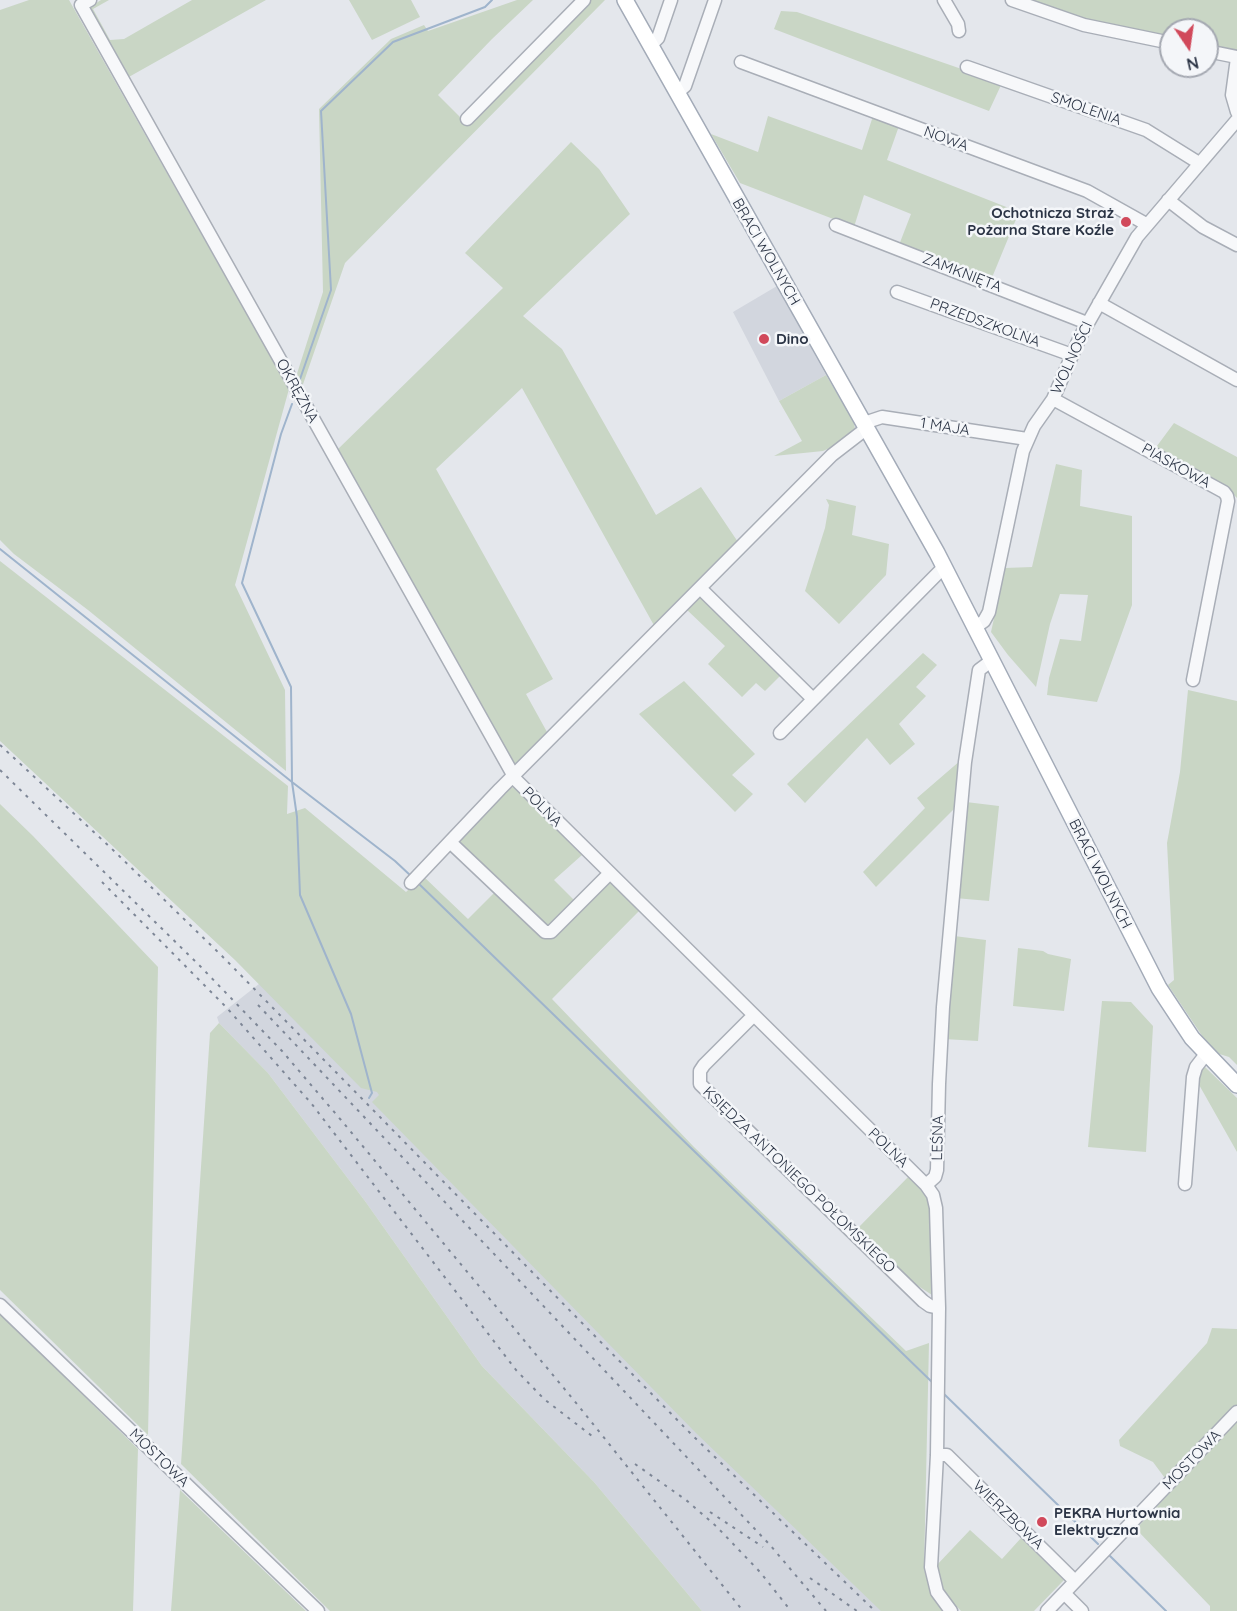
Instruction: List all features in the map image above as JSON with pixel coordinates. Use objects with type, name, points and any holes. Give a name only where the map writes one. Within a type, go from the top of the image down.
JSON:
[{"type":"main road","name":"BRACI WOLNYCH","points":[[625,0],[944,567],[1150,973],[1181,1022],[1206,1054],[1237,1085]]},
{"type":"street","points":[[467,119],[584,0]]},
{"type":"street","points":[[650,46],[658,38],[670,0]]},
{"type":"street","points":[[677,93],[685,86],[715,0]]},
{"type":"street","points":[[944,0],[958,24],[959,31]]},
{"type":"street","points":[[1012,0],[1084,25],[1159,41]]},
{"type":"street","name":"OKRĘŻNA","points":[[86,3],[513,776]]},
{"type":"street","points":[[1219,54],[1237,58],[1232,95],[1237,112]]},
{"type":"street","name":"NOWA","points":[[741,62],[1087,191],[1146,224]]},
{"type":"street","name":"SMOLENIA","points":[[967,67],[1146,130],[1199,163]]},
{"type":"street","name":"WOLNOŚCI","points":[[974,628],[984,621],[989,612],[1027,439],[1053,399],[1088,323],[1128,251],[1146,224],[1237,120]]},
{"type":"street","points":[[1168,200],[1203,227],[1237,245]]},
{"type":"street","name":"ZAMKNIĘTA","points":[[836,225],[1088,323]]},
{"type":"street","name":"PRZEDSZKOLNA","points":[[897,292],[1072,355]]},
{"type":"street","points":[[1099,303],[1237,380]]},
{"type":"street","name":"PIASKOWA","points":[[1053,399],[1224,492],[1227,496],[1228,501],[1193,680]]},
{"type":"street","name":"1 MAJA","points":[[865,425],[882,417],[1027,439]]},
{"type":"street","name":"POLNA","points":[[865,425],[832,455],[513,776],[524,790],[926,1185]]},
{"type":"street","points":[[780,733],[944,567]]},
{"type":"street","points":[[700,588],[813,699]]},
{"type":"street","name":"LEŚNA","points":[[926,1185],[934,1178],[938,1170],[943,1007],[965,762],[979,670],[991,661]]},
{"type":"street","points":[[413,880],[513,776]]},
{"type":"street","points":[[450,842],[545,932],[550,932],[609,874]]},
{"type":"street","name":"KSIĘDZA ANTONIEGO POŁOMSKIEGO","points":[[753,1016],[704,1065],[700,1071],[700,1084],[922,1301],[939,1308]]},
{"type":"street","points":[[1185,1184],[1193,1077],[1196,1067],[1206,1054]]},
{"type":"street","points":[[926,1185],[933,1195],[936,1208],[939,1308],[937,1455],[931,1567],[932,1580],[937,1592],[951,1611]]},
{"type":"street","name":"MOSTOWA","points":[[0,1305],[318,1611]]},
{"type":"street","name":"MOSTOWA","points":[[1047,1611],[1237,1412]]},
{"type":"street","name":"WIERZBOWA","points":[[937,1455],[947,1455],[1075,1581]]},
{"type":"street","points":[[1064,1593],[1082,1611]]},
{"type":"shaded area","points":[[777,286],[826,375],[779,401],[733,312]]},
{"type":"shaded area","points":[[264,980],[345,1057],[889,1611],[702,1611],[594,1482],[482,1366],[365,1201],[268,1073],[219,1023],[217,1017]]},
{"type":"green space","points":[[29,0],[69,0],[289,389],[235,585],[285,690],[286,771],[88,610],[14,554],[0,540],[0,10]]},
{"type":"green space","points":[[101,0],[109,0],[93,9],[110,40],[124,39],[192,0],[266,0],[127,78],[88,12]]},
{"type":"green space","points":[[349,0],[411,0],[420,17],[372,40]]},
{"type":"green space","points":[[517,0],[533,0],[438,95],[466,123],[588,0],[605,0],[345,263],[301,390],[295,380],[323,292],[319,109],[391,39],[424,25],[428,31]]},
{"type":"green space","points":[[1030,0],[1237,0],[1237,50],[1219,48],[1219,18],[1159,18],[1159,35],[1085,20]]},
{"type":"green space","points":[[781,11],[797,12],[1002,83],[989,111],[774,29]]},
{"type":"green space","points":[[768,116],[862,150],[873,116],[899,126],[887,160],[1019,212],[991,280],[899,245],[911,214],[864,195],[854,227],[740,183],[711,134],[758,152]]},
{"type":"green space","points":[[571,142],[599,169],[630,214],[523,316],[562,349],[656,515],[701,487],[740,545],[656,629],[522,388],[436,469],[553,679],[526,694],[547,732],[513,767],[336,451],[503,288],[465,253]]},
{"type":"green space","points":[[826,375],[854,422],[855,430],[845,441],[823,451],[774,456],[802,441],[779,401]]},
{"type":"green space","points":[[1174,423],[1237,457],[1237,498],[1225,486],[1154,450]]},
{"type":"green space","points":[[1056,464],[1082,470],[1080,506],[1132,516],[1132,605],[1097,702],[1047,695],[1049,678],[1060,639],[1081,641],[1088,595],[1060,594],[1050,624],[1036,687],[991,632],[1005,568],[1032,567]]},
{"type":"green space","points":[[826,499],[856,506],[852,535],[889,544],[886,575],[839,624],[805,591],[825,528],[829,505]]},
{"type":"green space","points":[[0,561],[288,786],[287,814],[305,808],[406,892],[423,876],[468,919],[497,890],[544,935],[610,877],[640,910],[552,999],[694,1147],[906,1351],[929,1343],[924,1569],[931,1593],[947,1611],[881,1611],[696,1433],[372,1102],[379,1095],[377,1092],[361,1088],[235,960],[0,741]]},
{"type":"green space","points":[[700,595],[782,674],[765,691],[756,683],[742,697],[708,664],[725,646],[686,609]]},
{"type":"green space","points":[[923,653],[937,665],[916,687],[926,696],[899,724],[915,744],[890,765],[867,738],[805,803],[787,784]]},
{"type":"green space","points":[[684,681],[755,754],[732,775],[753,794],[735,812],[639,714]]},
{"type":"green space","points":[[1188,690],[1237,701],[1237,1065],[1229,1057],[1213,1052],[1168,985],[1174,980],[1167,843],[1180,772]]},
{"type":"green space","points":[[961,760],[955,808],[876,887],[863,872],[925,808],[917,798]]},
{"type":"green space","points":[[515,787],[582,855],[554,880],[576,902],[547,928],[457,841],[508,788]]},
{"type":"green space","points":[[966,802],[999,806],[989,901],[955,898]]},
{"type":"green space","points":[[0,804],[158,967],[148,1435],[0,1290]]},
{"type":"green space","points":[[954,936],[986,940],[978,1041],[944,1039]]},
{"type":"green space","points":[[1018,948],[1043,951],[1071,959],[1064,1011],[1013,1006]]},
{"type":"green space","points":[[1102,1001],[1131,1002],[1153,1026],[1146,1152],[1088,1147]]},
{"type":"green space","points":[[219,1023],[268,1073],[365,1201],[482,1366],[594,1482],[702,1611],[330,1611],[181,1464],[210,1033]]},
{"type":"green space","points":[[1205,1067],[1237,1098],[1237,1152],[1198,1083],[1200,1072]]},
{"type":"green space","points":[[911,1174],[933,1196],[932,1295],[906,1278],[857,1229]]},
{"type":"green space","points":[[0,1314],[138,1449],[133,1611],[0,1611]]},
{"type":"green space","points":[[1212,1328],[1237,1329],[1237,1611],[1210,1611],[1210,1606],[1136,1529],[1173,1489],[1153,1462],[1120,1446],[1119,1440],[1207,1343]]},
{"type":"green space","points":[[180,1490],[306,1611],[171,1611]]},
{"type":"green space","points":[[970,1530],[1002,1559],[1021,1538],[1064,1580],[1034,1611],[961,1611],[944,1593],[935,1567]]},
{"type":"waterway","points":[[299,382],[331,290],[321,111],[393,42],[485,7],[492,0]]},
{"type":"waterway","points":[[292,404],[281,434],[242,583],[291,687],[292,782],[297,817],[300,895],[351,1014],[372,1093],[369,1098]]},
{"type":"waterway","points":[[0,549],[411,876]]},
{"type":"waterway","points":[[417,882],[934,1384]]},
{"type":"waterway","points":[[943,1393],[1098,1544]]},
{"type":"waterway","points":[[1109,1555],[1166,1611]]},
{"type":"railway","points":[[0,745],[221,955],[692,1435],[875,1611]]},
{"type":"railway","points":[[0,770],[200,966],[282,1051],[577,1404],[743,1611]]},
{"type":"railway","points":[[102,882],[226,1007],[311,1103],[516,1370],[544,1399],[592,1436]]},
{"type":"railway","points":[[258,1005],[770,1545],[826,1611]]},
{"type":"railway","points":[[635,1464],[686,1500],[716,1526],[760,1572],[791,1611]]},
{"type":"railway","points":[[710,1512],[763,1547]]},
{"type":"railway","points":[[810,1578],[857,1611]]},
{"type":"place","name":"Ochotnicza Straż Pożarna Stare Koźle","points":[[1126,222]]},
{"type":"place","name":"Dino","points":[[764,339]]},
{"type":"place","name":"PEKRA Hurtownia Elektryczna","points":[[1042,1522]]}]
